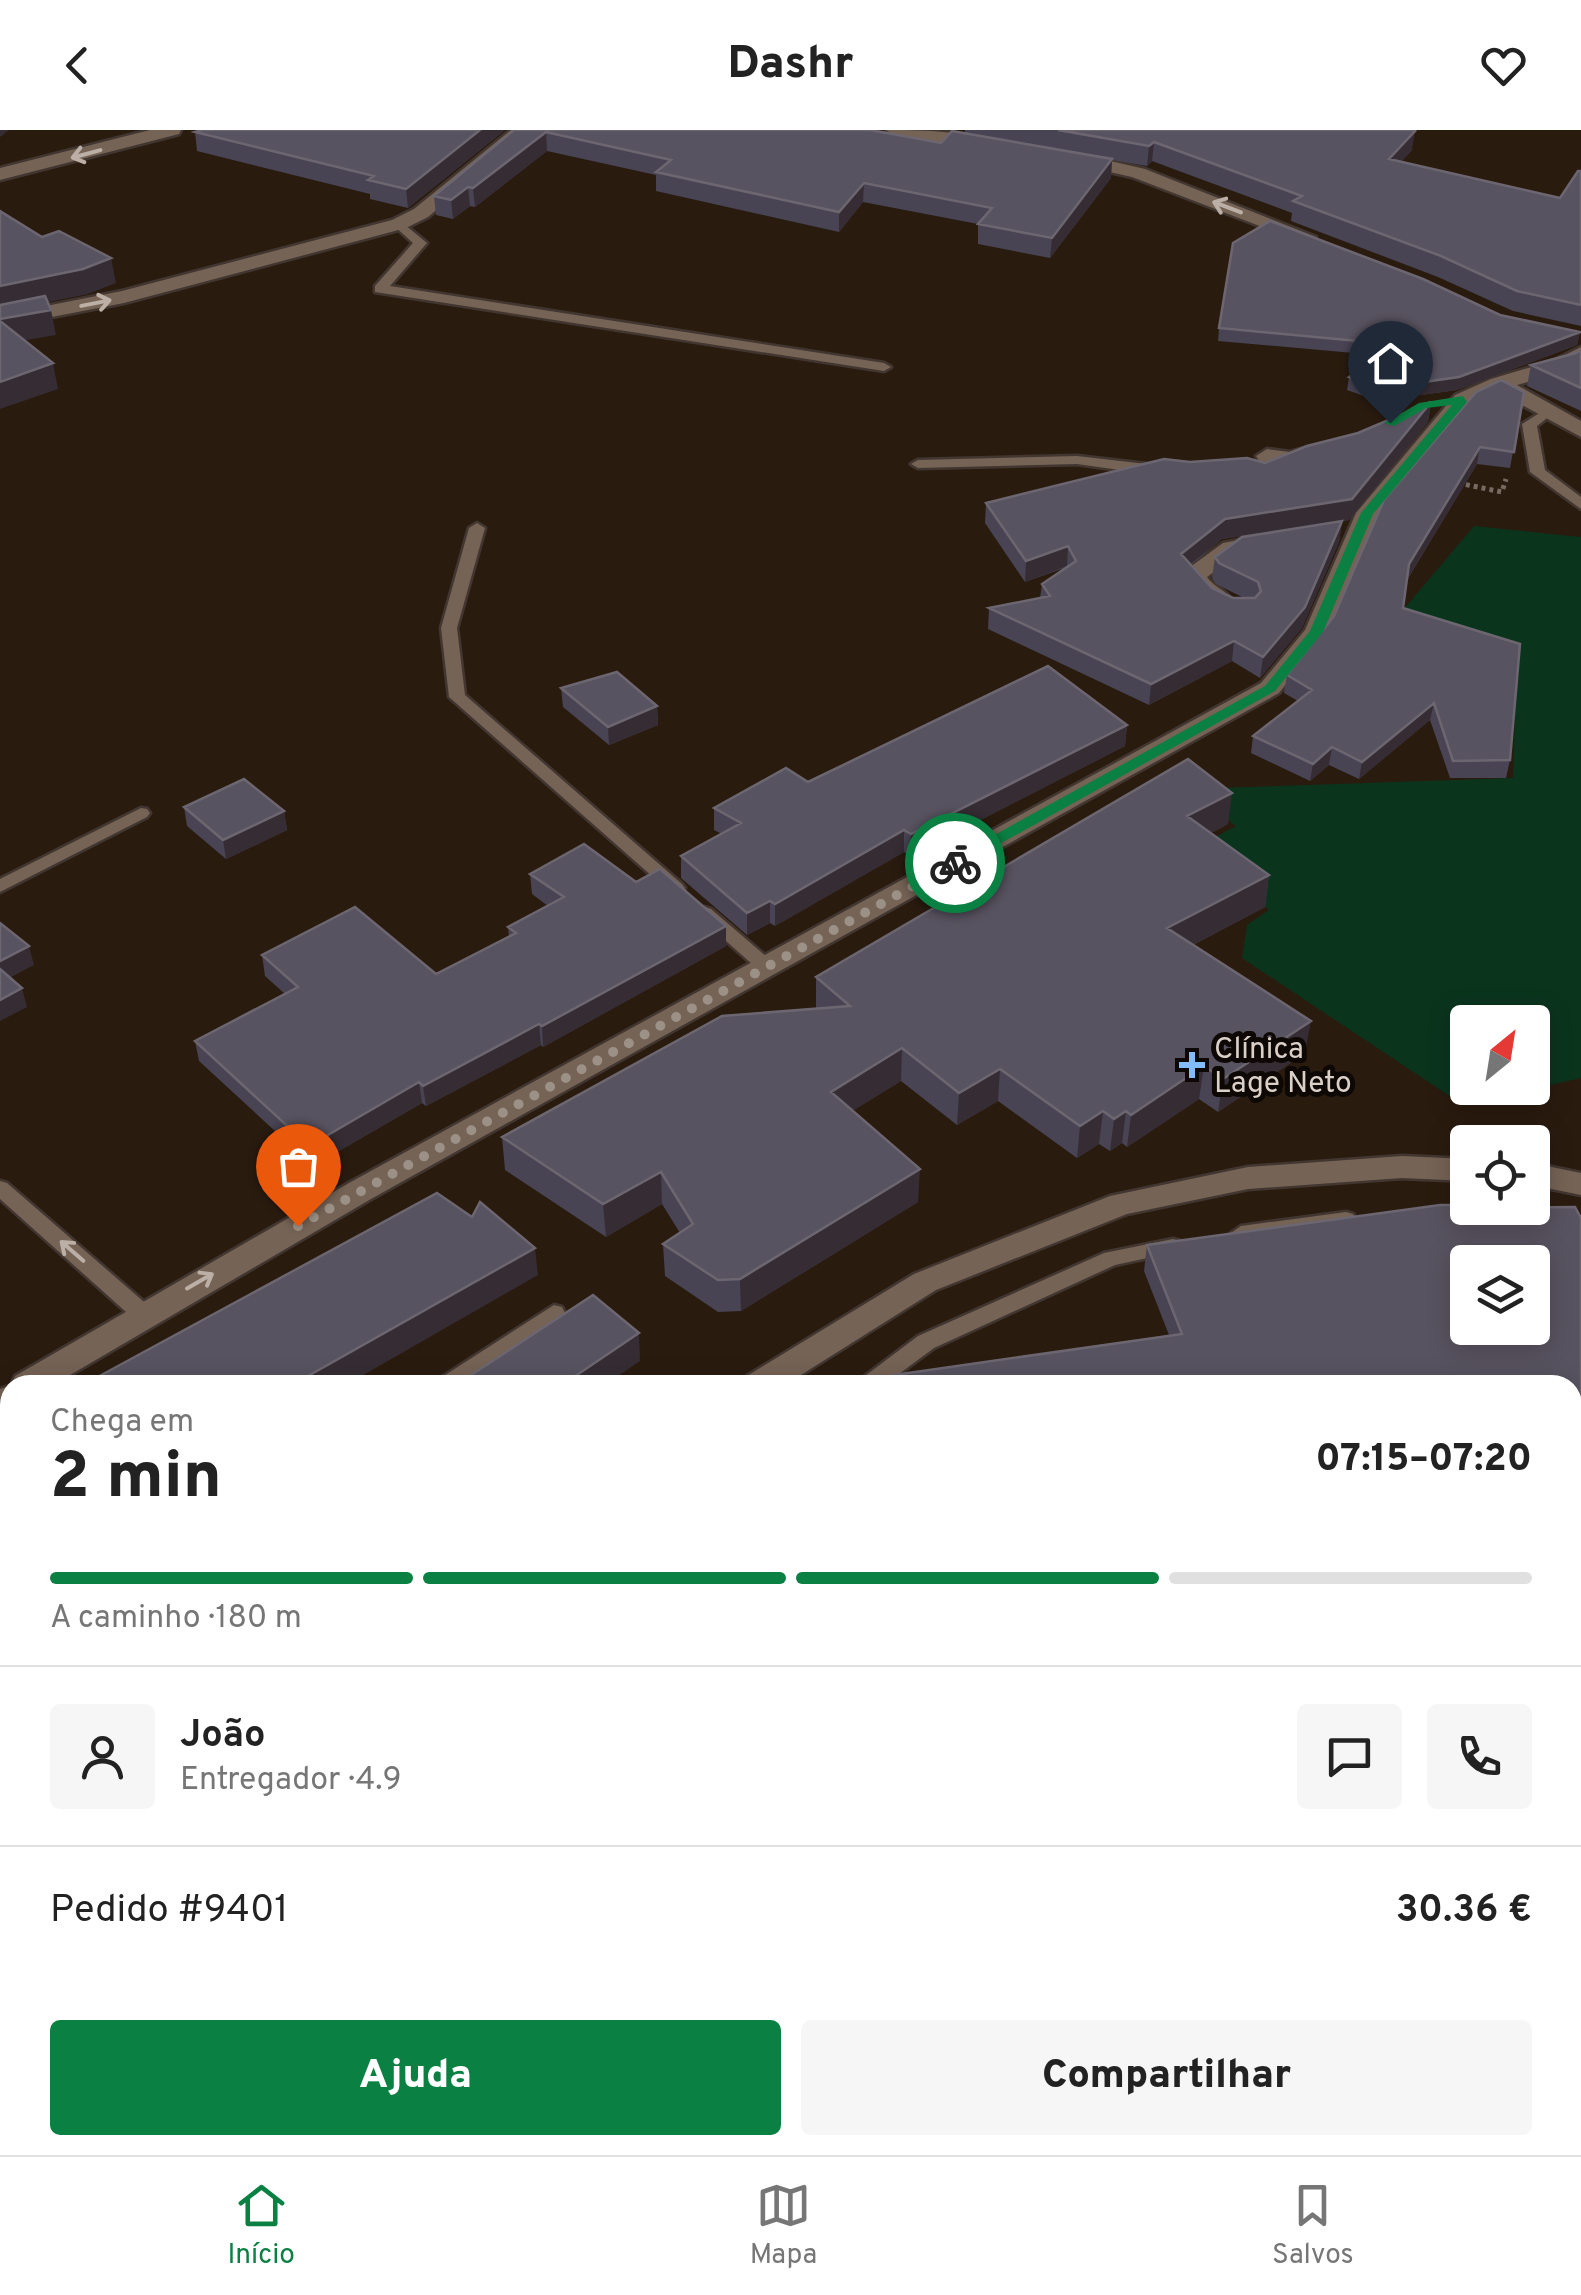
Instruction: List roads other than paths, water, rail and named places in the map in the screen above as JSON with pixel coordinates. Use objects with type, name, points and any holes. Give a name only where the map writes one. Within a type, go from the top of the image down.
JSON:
[{"type":"street","points":[[0,174],[172,130]]},
{"type":"street","points":[[0,321],[124,298],[400,224],[421,214],[523,130]]},
{"type":"street","points":[[895,130],[1008,148]]},
{"type":"street","points":[[1064,158],[1138,173],[1320,242]]},
{"type":"street","points":[[1423,405],[1463,400],[1499,384],[1563,365],[1581,353]]},
{"type":"street","points":[[1499,384],[1581,430]]},
{"type":"street","points":[[43,1375],[360,1190],[1270,688],[1316,632],[1367,513],[1463,400]]},
{"type":"street","points":[[1260,460],[1290,459],[1340,445]]},
{"type":"street","points":[[1324,532],[1361,528]]},
{"type":"street","points":[[1243,610],[1206,592],[1194,575],[1231,548],[1268,542]]},
{"type":"street","points":[[775,1375],[925,1282],[1121,1204],[1248,1178],[1402,1167],[1450,1169]]},
{"type":"street","points":[[1550,1178],[1581,1184]]},
{"type":"lane","points":[[400,224],[420,243],[380,290],[884,368]]},
{"type":"lane","points":[[1549,411],[1530,424],[1538,472],[1581,504]]},
{"type":"lane","points":[[918,464],[1077,460],[1170,472]]},
{"type":"lane","points":[[476,528],[448,628],[457,697],[768,968]]},
{"type":"lane","points":[[0,886],[141,813]]},
{"type":"lane","points":[[0,1188],[143,1314]]},
{"type":"lane","points":[[883,1375],[926,1342],[1112,1258],[1293,1223],[1366,1218]]},
{"type":"lane","points":[[462,1375],[554,1313]]},
{"type":"place","name":"Clínica Lage Neto","points":[[1192,1065]]}]
